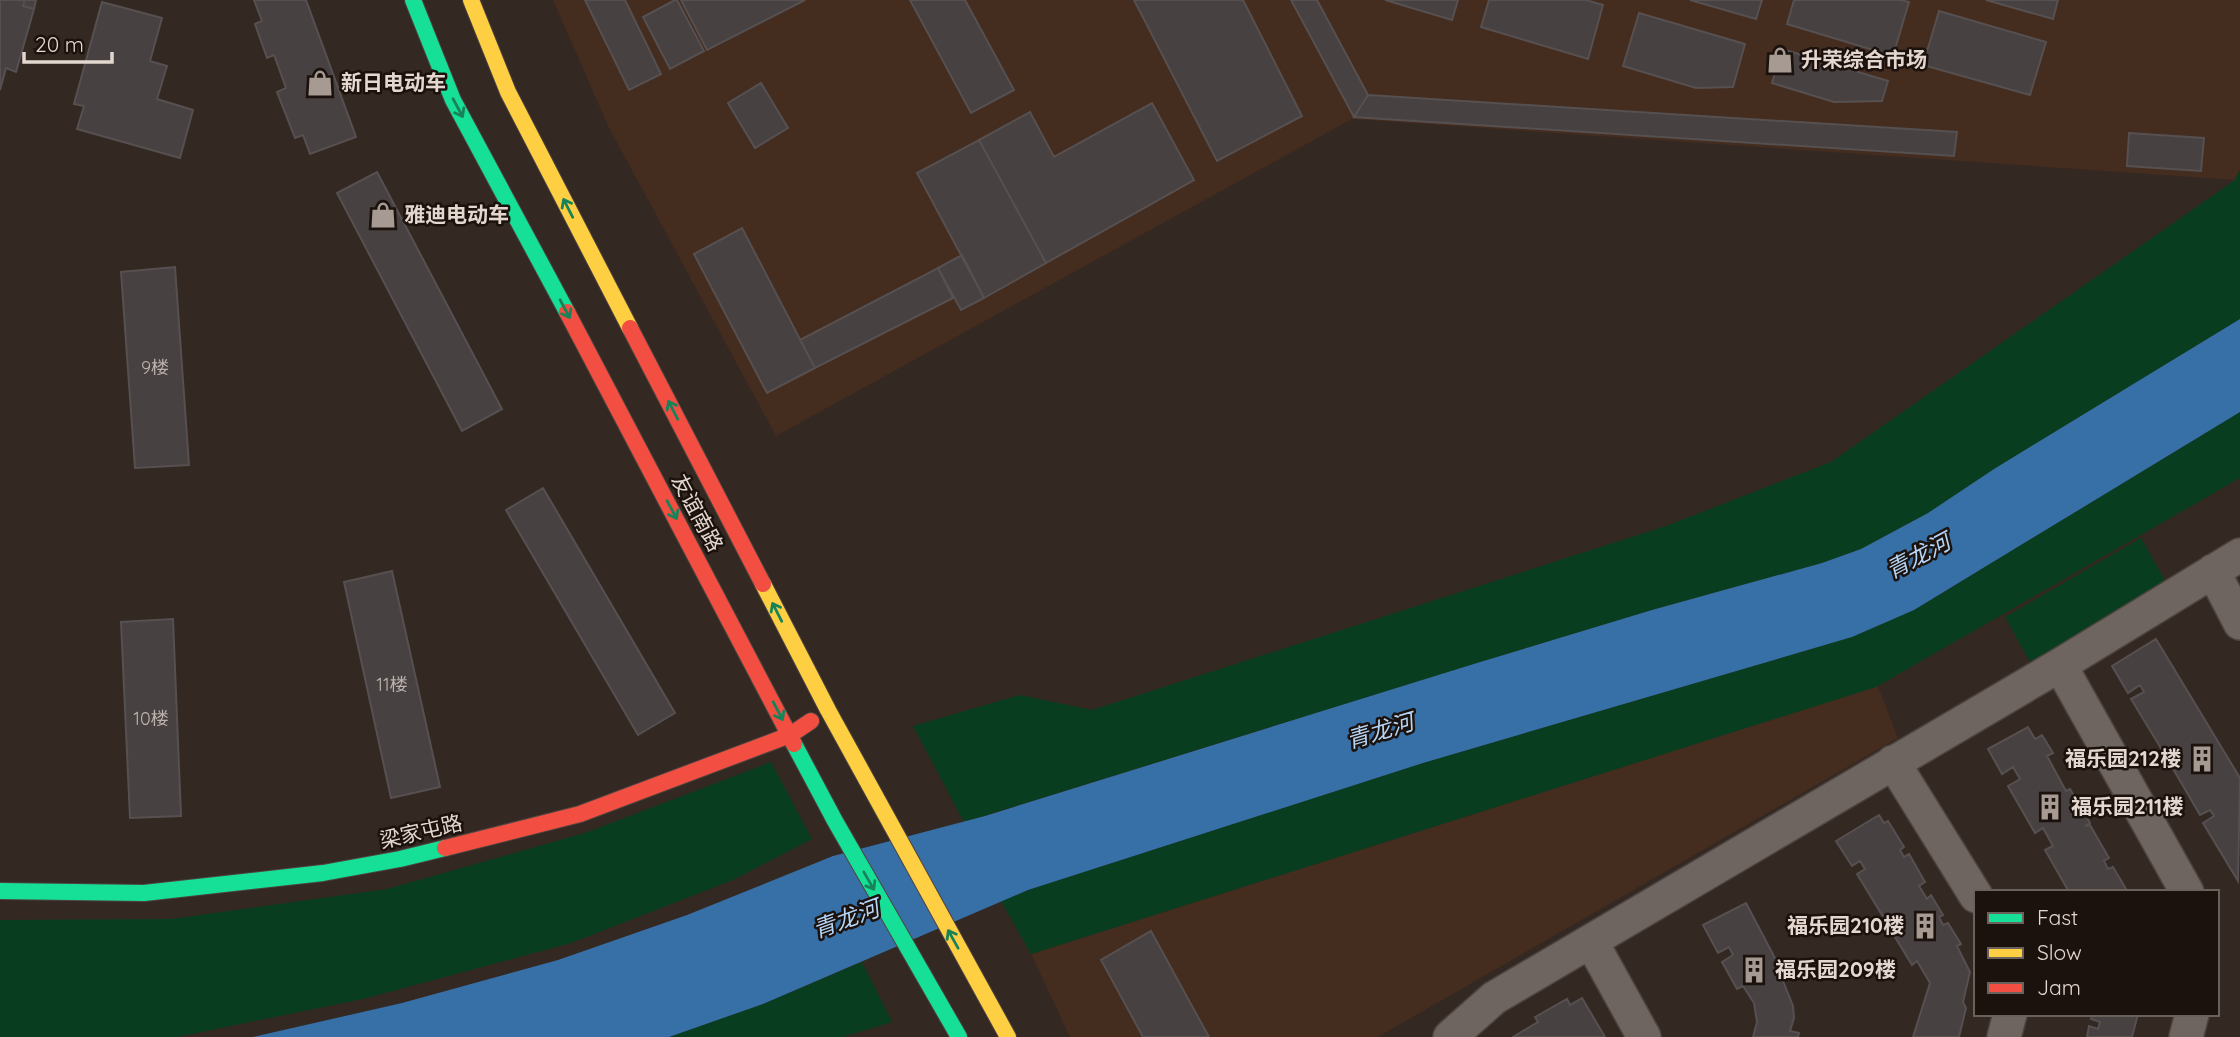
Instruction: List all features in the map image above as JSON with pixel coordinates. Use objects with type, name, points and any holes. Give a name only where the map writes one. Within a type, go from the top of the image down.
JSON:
[{"type":"main road","name":"友谊南路","points":[[413,0],[453,100],[835,821],[959,1037]]},
{"type":"main road","name":"友谊南路","points":[[471,0],[508,92],[828,710],[1008,1037]]},
{"type":"main road","name":"梁家屯路","points":[[0,891],[145,893],[323,873],[400,859],[580,814],[790,735],[828,710]]},
{"type":"street","points":[[1450,1037],[1494,998],[1592,943],[2227,563],[2240,623]]},
{"type":"street","points":[[2060,665],[2185,890]]},
{"type":"street","points":[[1893,762],[1974,893]]},
{"type":"street","points":[[1592,943],[1644,1037]]},
{"type":"street","points":[[2004,1037],[2009,1016]]},
{"type":"street","points":[[2186,1037],[2191,1016]]},
{"type":"shaded area","points":[[553,0],[2240,0],[2240,169],[2235,180],[1352,119],[776,436],[608,126]]},
{"type":"shaded area","points":[[1878,686],[1898,738],[1378,1037],[1070,1037],[1031,954]]},
{"type":"green space","points":[[2240,169],[2240,319],[1994,469],[1928,513],[1861,549],[1822,563],[1652,610],[1477,663],[964,822],[913,726],[1020,695],[1092,710],[1666,526],[1831,462],[2235,180]]},
{"type":"green space","points":[[2240,412],[2240,478],[1876,687],[1031,954],[1001,901],[1423,763],[1852,637],[1914,610]]},
{"type":"green space","points":[[2141,538],[2167,584],[2030,662],[2005,617]]},
{"type":"green space","points":[[771,762],[812,839],[733,880],[571,943],[363,999],[177,1037],[0,1037],[0,920],[171,919],[387,889],[585,833]]},
{"type":"green space","points":[[862,962],[892,1022],[843,1037],[669,1037],[763,1004]]},
{"type":"water","name":"青龙河","points":[[2240,319],[2240,412],[1914,610],[1852,637],[1423,763],[1028,890],[763,1004],[669,1037],[253,1037],[402,1003],[558,960],[687,915],[833,856],[985,816],[1477,663],[1652,610],[1822,563],[1861,549],[1928,513],[1994,469]]},
{"type":"building","points":[[0,0],[25,0],[23,6],[34,9],[16,72],[6,68],[0,90]]},
{"type":"building","points":[[25,0],[36,0],[34,9],[23,6]]},
{"type":"building","points":[[254,0],[306,0],[356,137],[310,154],[303,135],[295,138],[277,92],[286,88],[274,55],[267,58],[255,24],[262,21]]},
{"type":"building","points":[[585,0],[625,0],[661,74],[629,90]]},
{"type":"building","points":[[675,0],[704,51],[670,69],[643,17]]},
{"type":"building","points":[[681,0],[805,0],[707,50]]},
{"type":"building","points":[[910,0],[965,0],[1014,90],[971,113]]},
{"type":"building","points":[[1134,0],[1243,0],[1302,116],[1217,161]]},
{"type":"building","points":[[1291,0],[1317,0],[1368,95],[1354,117]]},
{"type":"building","points":[[1385,0],[1458,0],[1452,20]]},
{"type":"building","points":[[1489,0],[1586,0],[1603,5],[1588,59],[1481,27]]},
{"type":"building","points":[[1690,0],[1762,0],[1756,19]]},
{"type":"building","points":[[1794,0],[1909,2],[1893,56],[1787,24]]},
{"type":"building","points":[[1986,0],[2058,0],[2053,19]]},
{"type":"building","points":[[102,2],[162,18],[150,61],[167,66],[157,99],[193,110],[180,158],[77,129],[84,106],[74,104]]},
{"type":"building","points":[[1939,11],[2046,42],[2030,95],[1923,65]]},
{"type":"building","points":[[1639,13],[1745,44],[1733,87],[1696,88],[1623,66]]},
{"type":"building","points":[[1782,49],[1888,81],[1882,101],[1834,102],[1772,83]]},
{"type":"building","points":[[761,83],[788,128],[755,148],[728,103]]},
{"type":"building","points":[[1368,95],[1957,132],[1954,156],[1354,117]]},
{"type":"building","points":[[1152,103],[1194,180],[1046,263],[979,140],[1030,112],[1054,157]]},
{"type":"building","points":[[2129,133],[2204,138],[2201,171],[2127,166]]},
{"type":"building","points":[[979,140],[1046,263],[984,298],[917,173]]},
{"type":"building","points":[[377,172],[502,409],[462,431],[337,193]]},
{"type":"building","points":[[742,228],[815,368],[767,393],[694,254]]},
{"type":"building","points":[[962,255],[984,298],[961,310],[938,268]]},
{"type":"building","points":[[175,267],[189,465],[135,468],[121,272]]},
{"type":"building","points":[[938,268],[953,298],[815,368],[800,340]]},
{"type":"building","points":[[543,488],[675,713],[638,735],[506,510]]},
{"type":"building","points":[[392,571],[440,787],[391,798],[344,582]]},
{"type":"building","points":[[173,619],[181,816],[130,818],[121,622]]},
{"type":"building","name":"福乐园212楼","points":[[2156,639],[2240,778],[2238,881],[2203,823],[2214,816],[2210,810],[2200,815],[2169,762],[2181,755],[2176,749],[2165,755],[2131,699],[2144,692],[2140,685],[2128,693],[2112,666]]},
{"type":"building","name":"福乐园211楼","points":[[2028,727],[2035,739],[2042,735],[2053,753],[2047,756],[2066,791],[2070,789],[2090,823],[2085,826],[2090,825],[2109,858],[2104,861],[2108,869],[2113,867],[2126,889],[2068,890],[2045,850],[2053,846],[2043,828],[2035,833],[2008,786],[2020,779],[2013,767],[2002,774],[1988,749]]},
{"type":"building","name":"福乐园210楼","points":[[1879,815],[1884,823],[1888,821],[1904,847],[1900,850],[1904,857],[1909,854],[1925,882],[1919,886],[1927,899],[1931,895],[1943,915],[1939,917],[1943,925],[1948,923],[1961,944],[1957,946],[1970,972],[1959,1037],[1913,1037],[1930,983],[1917,961],[1912,965],[1895,937],[1904,932],[1898,923],[1890,928],[1857,874],[1865,869],[1860,861],[1852,866],[1836,841]]},
{"type":"building","name":"福乐园209楼","points":[[1746,903],[1786,979],[1783,981],[1793,1006],[1794,1018],[1790,1031],[1799,1033],[1798,1037],[1753,1037],[1757,1022],[1754,1003],[1743,986],[1737,989],[1722,962],[1733,955],[1729,947],[1718,953],[1703,925]]},
{"type":"building","points":[[1151,931],[1209,1037],[1143,1037],[1101,960]]},
{"type":"building","points":[[1582,998],[1605,1037],[1513,1037],[1538,1022],[1535,1017],[1567,999],[1570,1005]]},
{"type":"building","points":[[2092,1016],[2137,1016],[2132,1037],[2087,1037],[2089,1026],[2098,1029],[2100,1022],[2091,1019]]},
{"type":"traffic: fast","points":[[413,0],[453,100],[567,312]]},
{"type":"traffic: fast","points":[[794,744],[959,1037]]},
{"type":"traffic: fast","points":[[0,891],[144,893],[323,873],[445,848]]},
{"type":"traffic: slow","points":[[471,0],[508,92],[630,328]]},
{"type":"traffic: slow","points":[[763,584],[828,710],[1008,1037]]},
{"type":"traffic: jam","points":[[567,312],[794,744]]},
{"type":"traffic: jam","points":[[630,328],[763,584]]},
{"type":"traffic: jam","points":[[445,848],[580,814],[790,735],[811,721]]},
{"type":"place","name":"升荣综合市场","points":[[1780,60]]},
{"type":"place","name":"新日电动车","points":[[320,83]]},
{"type":"place","name":"雅迪电动车","points":[[383,215]]},
{"type":"place","name":"福乐园212楼","points":[[2202,759]]},
{"type":"place","name":"福乐园211楼","points":[[2050,807]]},
{"type":"place","name":"福乐园210楼","points":[[1925,926]]},
{"type":"place","name":"福乐园209楼","points":[[1754,970]]}]
